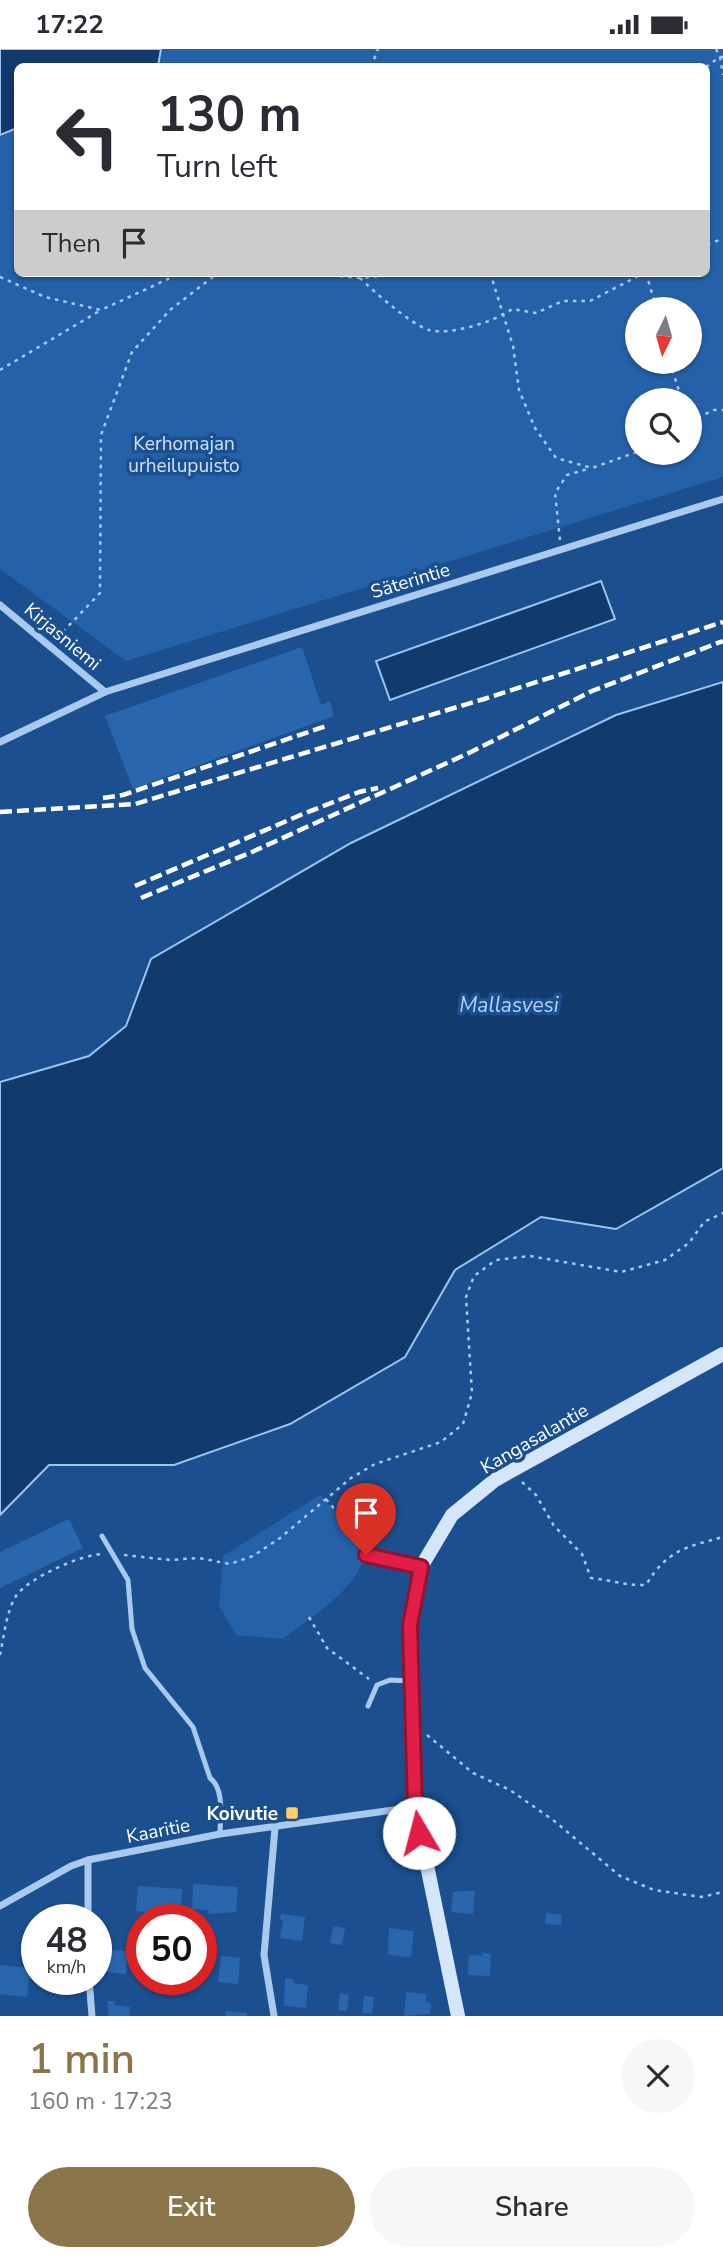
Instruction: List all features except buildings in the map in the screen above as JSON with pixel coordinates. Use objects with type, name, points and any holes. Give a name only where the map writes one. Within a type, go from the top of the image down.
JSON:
[{"type":"main road","name":"Kangasalantie","points":[[458,2016],[415,1807],[410,1625],[421,1567],[452,1515],[511,1472],[723,1354]]},
{"type":"street","name":"Säterintie","points":[[0,742],[106,692],[723,499]]},
{"type":"street","name":"Kirjasniemi","points":[[0,605],[106,692]]},
{"type":"street","name":"Kaaritie","points":[[0,1906],[71,1866],[88,1860],[220,1834],[415,1807]]},
{"type":"street","points":[[274,2016],[264,1955],[275,1828]]},
{"type":"street","points":[[88,1860],[88,1904]]},
{"type":"street","points":[[90,1995],[92,2016]]},
{"type":"lane","points":[[102,1536],[128,1580],[132,1629],[145,1668],[192,1727],[210,1778],[215,1782],[220,1799],[220,1834]]},
{"type":"lane","points":[[366,1555],[421,1567]]},
{"type":"lane","points":[[368,1706],[377,1685],[390,1680],[411,1681]]},
{"type":"path","points":[[716,49],[721,57],[723,75]]},
{"type":"path","points":[[0,277],[45,297],[101,310]]},
{"type":"path","points":[[0,370],[101,310],[172,277]]},
{"type":"path","points":[[49,646],[100,593],[101,435],[132,352],[170,310],[213,277]]},
{"type":"path","points":[[349,277],[372,277]]},
{"type":"path","points":[[495,277],[494,282],[513,346],[519,390],[535,428],[556,459],[592,468]]},
{"type":"path","points":[[360,278],[379,296],[429,330],[457,330],[503,316],[512,309],[536,313],[563,301],[590,301],[637,277]]},
{"type":"path","points":[[646,277],[653,297]]},
{"type":"path","points":[[702,416],[715,410],[723,410]]},
{"type":"path","points":[[561,549],[555,493],[567,475],[625,456]]},
{"type":"path","points":[[0,1655],[16,1595],[42,1577],[88,1554],[170,1560],[199,1558],[230,1564],[253,1556],[280,1538],[326,1499],[375,1464],[441,1442],[463,1424],[472,1393],[466,1297],[474,1276],[496,1260],[530,1256],[621,1272],[664,1261],[689,1243],[704,1222],[723,1213]]},
{"type":"path","points":[[511,1472],[536,1495],[554,1526],[582,1554],[591,1578],[612,1580],[628,1586],[646,1585],[655,1571],[675,1551],[723,1537]]},
{"type":"path","points":[[326,1499],[366,1545],[366,1555]]},
{"type":"path","points":[[309,1617],[327,1648],[377,1685]]},
{"type":"path","points":[[426,1744],[426,1735],[473,1773],[510,1790],[553,1820],[620,1876],[654,1890],[701,1897],[723,1892]]},
{"type":"green space","name":"Kerhomajan urheilupuisto","points":[[0,49],[723,49],[723,477],[126,661],[0,569]]},
{"type":"green space","points":[[320,1495],[366,1545],[356,1574],[335,1599],[283,1639],[236,1635],[219,1606],[223,1556]]},
{"type":"water","points":[[0,49],[161,49],[159,63],[14,63],[14,129],[0,135]]},
{"type":"water","points":[[601,581],[615,619],[390,700],[376,661]]},
{"type":"water","name":"Mallasvesi","points":[[723,682],[723,1168],[616,1229],[541,1217],[455,1270],[405,1357],[290,1424],[174,1465],[49,1465],[0,1515],[0,1082],[89,1056],[126,1026],[151,959],[351,843],[616,715]]},
{"type":"railway","points":[[0,812],[135,804],[484,699],[723,622]]},
{"type":"railway","points":[[141,898],[252,852],[471,752],[592,691],[723,641]]},
{"type":"railway","points":[[103,798],[123,795],[329,725]]},
{"type":"railway","points":[[135,886],[303,814],[359,792],[378,788]]},
{"type":"place","name":"Koivutie","points":[[292,1813]]},
{"type":"route","points":[[366,1555],[421,1567],[410,1625],[415,1807],[419,1833]]}]
